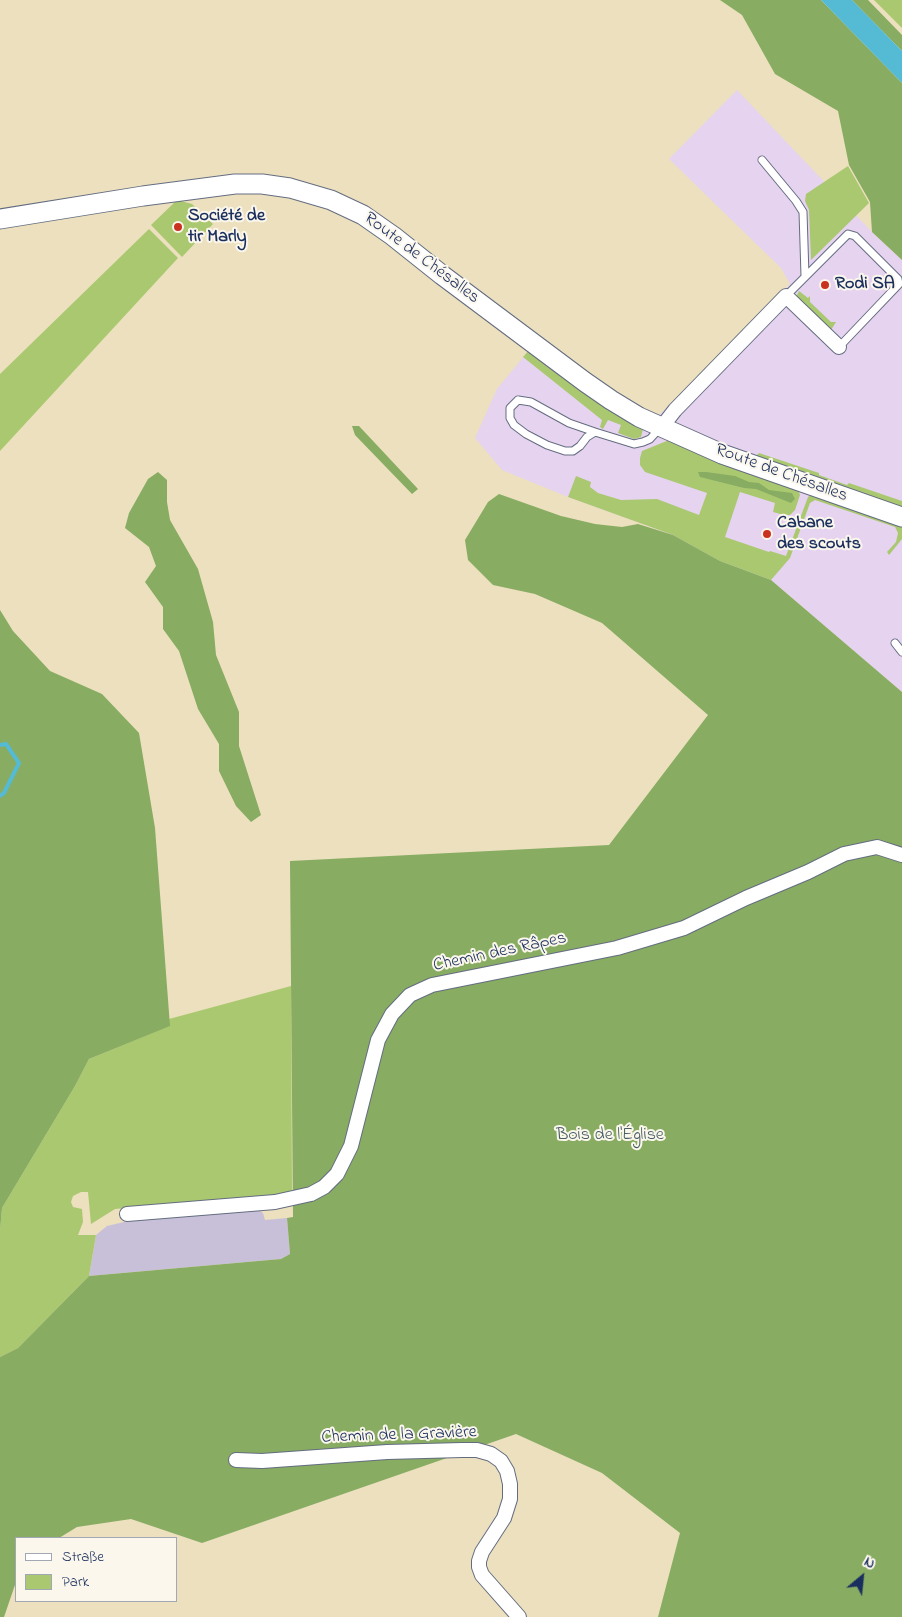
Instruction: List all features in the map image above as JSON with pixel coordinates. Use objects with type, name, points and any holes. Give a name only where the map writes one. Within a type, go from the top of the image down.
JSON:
[{"type":"street","name":"Route de Chésalles","points":[[0,219],[143,196],[235,184],[262,184],[290,188],[322,198],[363,215],[585,382],[611,400],[661,428],[722,454],[902,517]]},
{"type":"street","points":[[661,428],[675,410],[786,296],[838,347]]},
{"type":"street","name":"Chemin des Râpes","points":[[126,1214],[275,1202],[311,1194],[324,1187],[337,1174],[351,1146],[378,1040],[392,1014],[410,995],[432,985],[616,948],[684,928],[844,854],[877,847],[902,855]]},
{"type":"street","name":"Chemin de la Gravière","points":[[236,1460],[262,1461],[387,1452],[452,1450],[477,1450],[491,1454],[501,1461],[507,1471],[510,1484],[510,1498],[504,1518],[482,1552],[479,1567],[482,1575],[519,1617]]},
{"type":"lane","points":[[762,160],[803,212],[805,276]]},
{"type":"lane","points":[[786,296],[848,234],[855,236],[898,279],[899,284],[838,347]]},
{"type":"lane","points":[[595,432],[587,436],[580,446],[573,451],[565,451],[533,438],[514,426],[510,418],[510,408],[518,400],[524,400],[543,408],[569,423],[634,444],[650,439],[661,428]]},
{"type":"lane","points":[[895,642],[902,652]]},
{"type":"shaded area","points":[[737,90],[872,232],[902,260],[902,692],[771,580],[720,561],[673,535],[568,497],[502,470],[475,438],[497,389],[530,349],[639,417],[659,415],[790,284],[781,268],[669,159]]},
{"type":"shaded area","points":[[259,1210],[263,1213],[265,1220],[287,1218],[290,1254],[281,1259],[89,1276],[96,1235],[107,1226],[124,1222]]},
{"type":"green space","points":[[720,0],[821,0],[902,83],[902,260],[872,232],[870,202],[849,165],[838,111],[775,74],[742,15]]},
{"type":"green space","points":[[852,0],[868,0],[902,35],[902,51]]},
{"type":"green space","points":[[874,0],[902,0],[902,28]]},
{"type":"green space","points":[[848,166],[869,203],[811,260],[809,210],[805,201],[806,194]]},
{"type":"green space","points":[[177,200],[192,204],[213,224],[182,257],[151,225]]},
{"type":"green space","points":[[149,229],[178,258],[0,451],[0,374]]},
{"type":"green space","points":[[799,291],[808,298],[810,296],[810,302],[831,322],[836,322],[831,330],[827,330],[796,297]]},
{"type":"green space","points":[[530,349],[643,429],[641,437],[634,439],[618,433],[621,425],[608,420],[603,429],[600,427],[602,420],[523,357]]},
{"type":"green space","points":[[352,426],[359,426],[418,489],[412,494],[355,435]]},
{"type":"green space","points":[[669,440],[797,487],[800,495],[795,510],[790,515],[773,512],[775,503],[740,492],[725,537],[786,556],[808,497],[811,494],[902,526],[902,539],[889,555],[887,552],[896,542],[898,533],[895,527],[815,500],[810,503],[790,558],[771,580],[720,561],[673,535],[568,497],[576,476],[591,482],[590,487],[598,493],[621,500],[657,499],[699,515],[707,493],[645,472],[640,465],[642,451]]},
{"type":"green space","points":[[759,453],[819,473],[819,475],[847,485],[849,483],[902,501],[902,508],[755,457]]},
{"type":"green space","points":[[158,472],[167,480],[167,502],[170,520],[198,569],[213,622],[216,655],[239,712],[239,746],[261,815],[251,822],[236,806],[219,771],[219,744],[198,709],[179,651],[163,629],[163,607],[145,582],[156,566],[149,547],[125,528],[129,513],[148,479]]},
{"type":"green space","points":[[698,472],[735,476],[749,482],[759,483],[769,490],[792,493],[795,499],[791,503],[756,489],[744,488],[700,477]]},
{"type":"green space","name":"Bois de l'Église","points":[[499,494],[561,516],[595,524],[622,527],[638,524],[673,535],[720,561],[771,580],[902,692],[902,1617],[658,1617],[680,1533],[602,1473],[516,1434],[202,1543],[131,1519],[77,1527],[61,1537],[15,1537],[15,1585],[4,1617],[0,1617],[0,1357],[18,1348],[89,1276],[281,1259],[290,1254],[287,1218],[293,1217],[290,861],[609,845],[708,715],[602,623],[535,594],[493,585],[468,560],[465,540],[488,502]]},
{"type":"green space","points":[[0,610],[13,631],[50,671],[102,694],[139,733],[155,828],[170,1026],[89,1059],[75,1086],[2,1208],[0,1231]]},
{"type":"green space","points":[[291,986],[292,1194],[115,1209],[91,1224],[88,1192],[81,1192],[73,1196],[71,1202],[73,1207],[82,1209],[83,1222],[78,1235],[96,1235],[89,1276],[18,1348],[0,1357],[0,1231],[2,1208],[75,1086],[89,1059],[169,1026],[169,1019]]},
{"type":"water","points":[[821,0],[852,0],[902,51],[902,83]]},
{"type":"waterway","points":[[0,745],[6,744],[19,763],[4,793],[0,796]]},
{"type":"place","name":"Société de tir Marly","points":[[178,227]]},
{"type":"place","name":"Rodi SA","points":[[825,285]]},
{"type":"place","name":"Cabane des scouts","points":[[767,534]]}]
